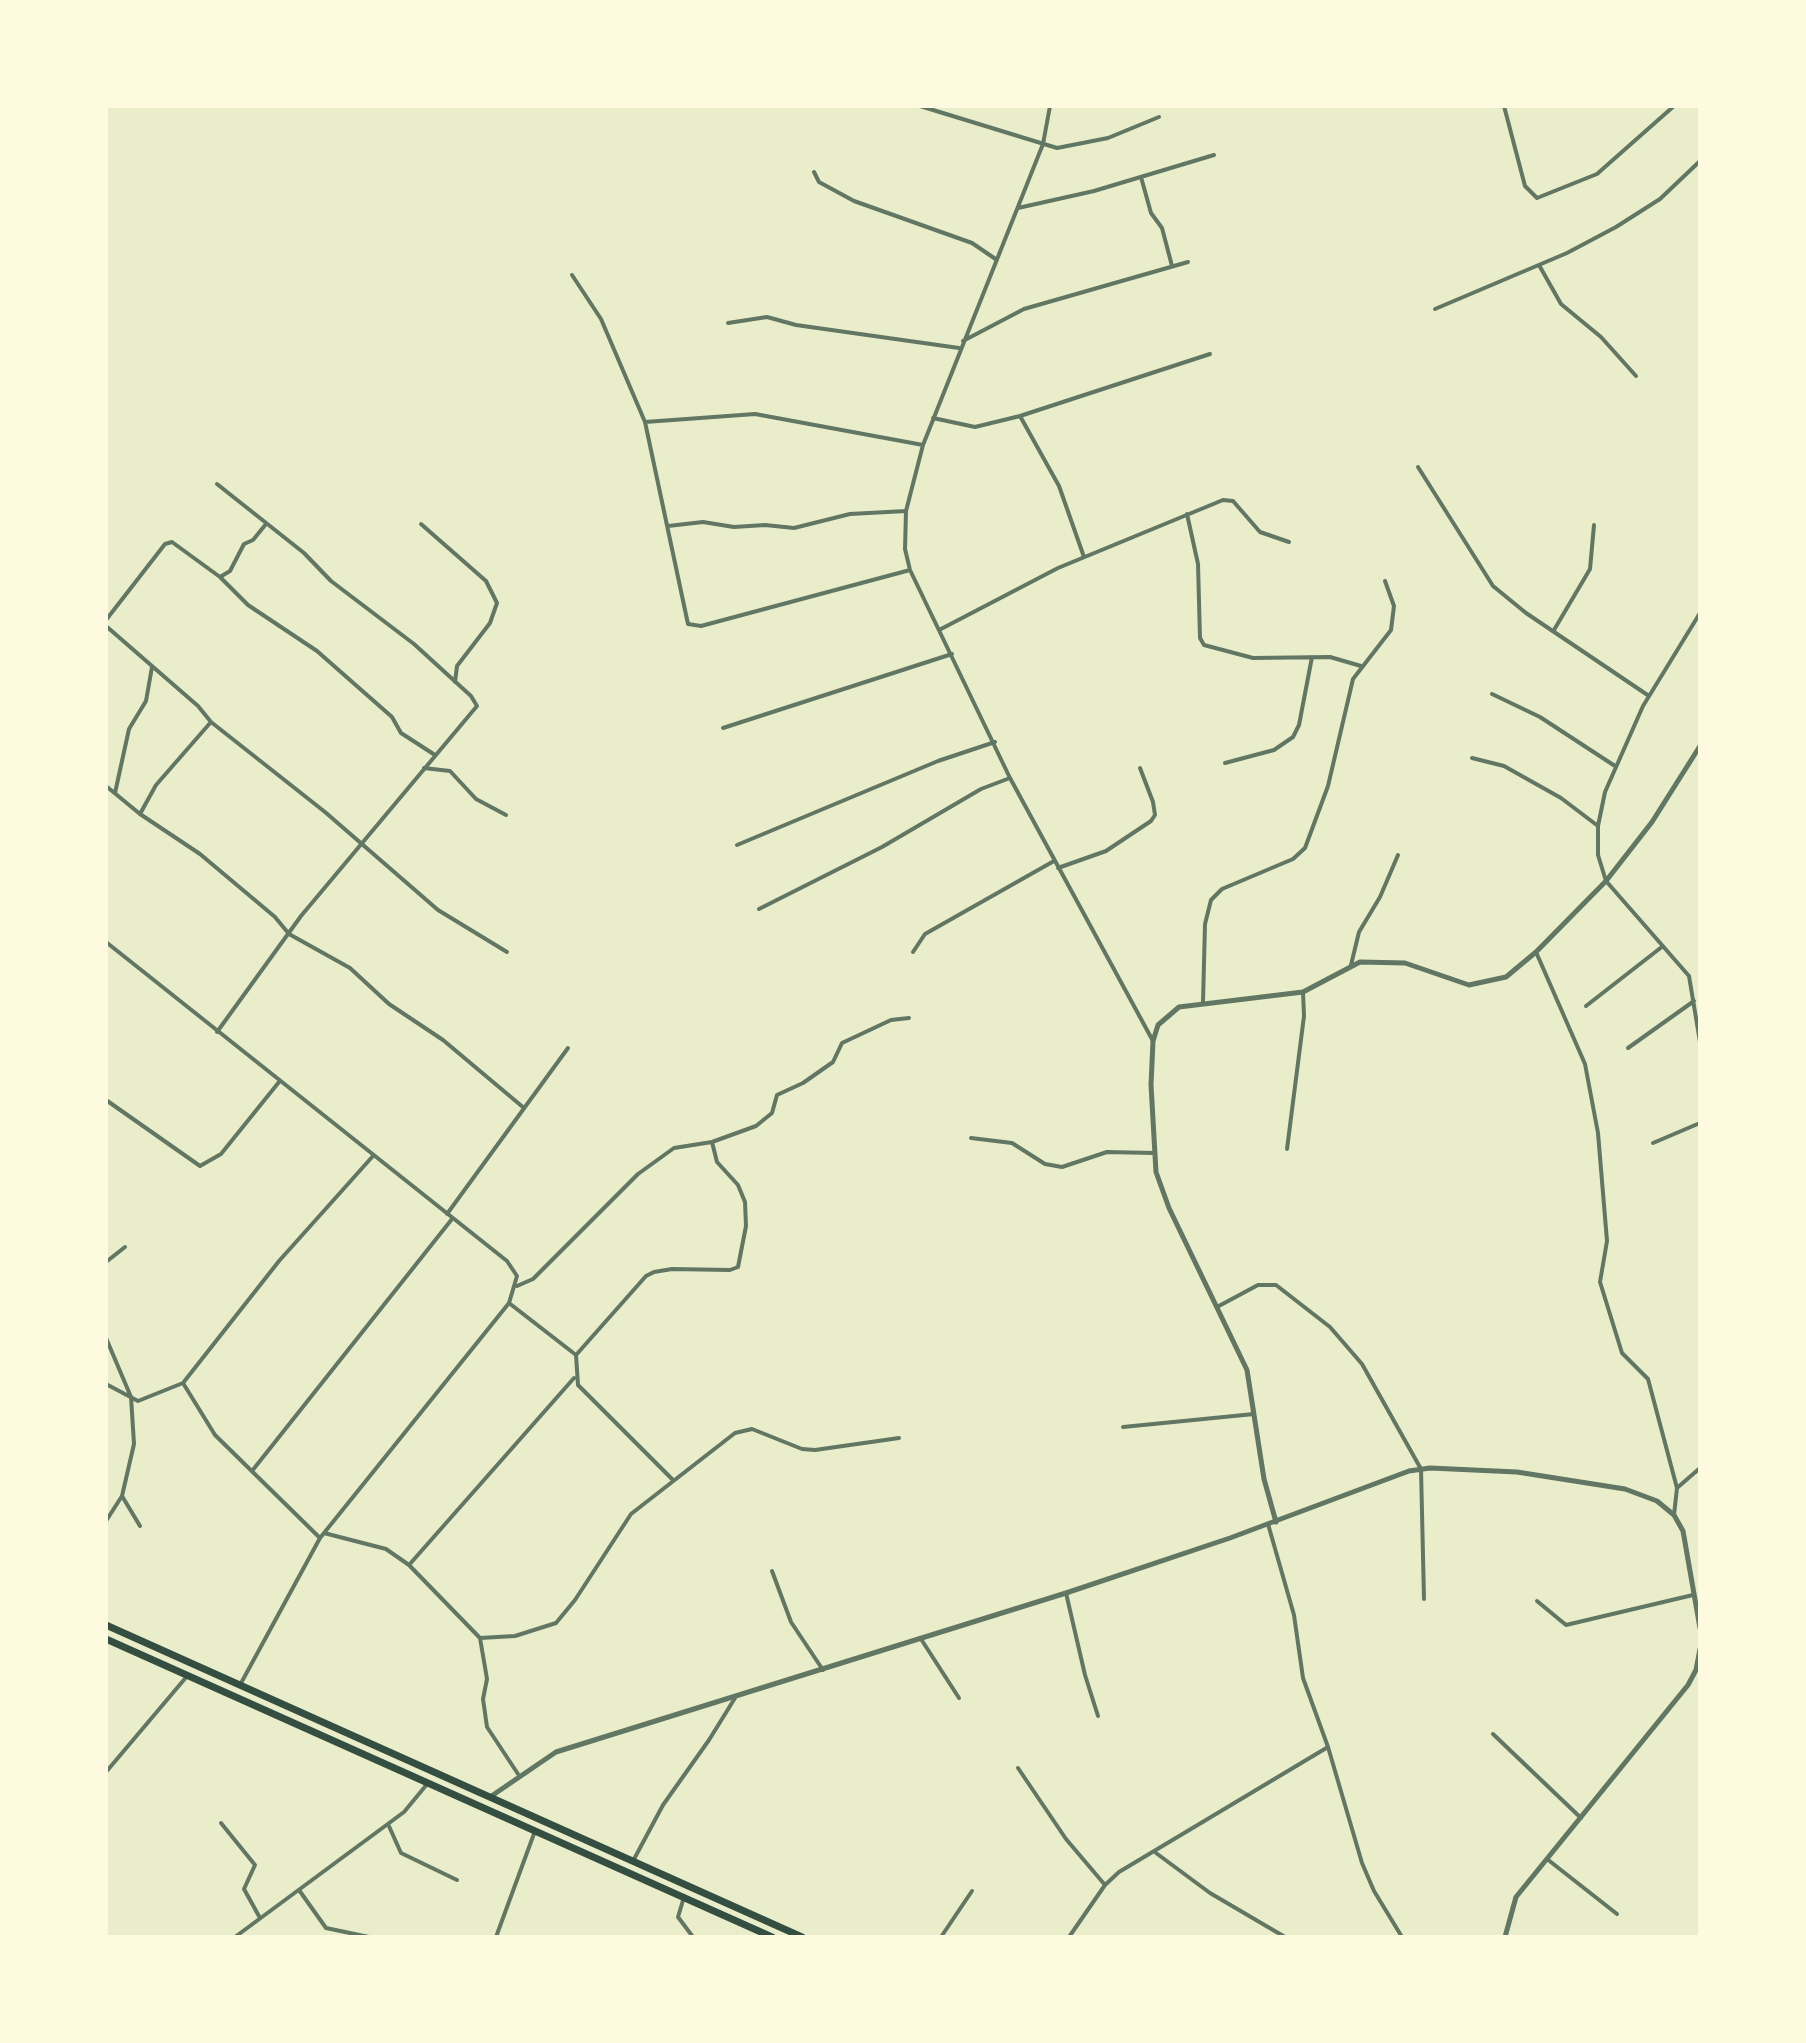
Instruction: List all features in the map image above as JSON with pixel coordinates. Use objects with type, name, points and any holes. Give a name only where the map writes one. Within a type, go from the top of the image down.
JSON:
[{"type":"highway","points":[[106,1625],[802,1937]]},
{"type":"highway","points":[[106,1639],[772,1937]]},
{"type":"highway","points":[[348,1747],[352,1737]]},
{"type":"street","points":[[920,106],[1043,144],[1064,147],[1108,138],[1159,117]]},
{"type":"street","points":[[1050,106],[1043,144],[961,342],[923,445],[906,511],[905,549],[910,570],[1010,778],[1153,1041]]},
{"type":"street","points":[[1504,106],[1525,186],[1528,193],[1537,198],[1597,174],[1674,106]]},
{"type":"street","points":[[1018,208],[1214,155]]},
{"type":"street","points":[[1435,309],[1592,240],[1649,206],[1700,161]]},
{"type":"street","points":[[814,172],[819,182],[854,201],[961,239],[997,260]]},
{"type":"street","points":[[1141,177],[1151,213],[1162,228],[1172,266]]},
{"type":"street","points":[[961,342],[1024,309],[1106,289],[1188,262]]},
{"type":"street","points":[[1539,265],[1561,304],[1601,337],[1636,376]]},
{"type":"street","points":[[572,275],[601,319],[645,422],[687,621],[696,627],[910,570]]},
{"type":"street","points":[[728,323],[767,317],[796,325],[959,348]]},
{"type":"street","points":[[933,418],[975,427],[1020,416],[1210,354]]},
{"type":"street","points":[[645,422],[755,414],[923,445]]},
{"type":"street","points":[[1020,416],[1059,486],[1084,557]]},
{"type":"street","points":[[1418,467],[1493,586],[1649,696]]},
{"type":"street","points":[[217,484],[455,682],[477,706],[361,842],[217,1032]]},
{"type":"street","points":[[941,629],[1084,557],[1223,500],[1233,501],[1260,532],[1289,542]]},
{"type":"street","points":[[667,526],[703,522],[734,527],[765,525],[794,528],[850,514],[906,511]]},
{"type":"street","points":[[1187,514],[1198,564],[1200,638],[1204,645],[1253,658],[1345,658],[1362,666]]},
{"type":"street","points":[[220,577],[230,571],[244,544],[253,540],[266,523]]},
{"type":"street","points":[[421,524],[486,581],[497,603],[490,623],[457,666],[455,682]]},
{"type":"street","points":[[1554,630],[1590,569],[1594,525]]},
{"type":"street","points":[[435,755],[401,733],[392,717],[317,651],[248,605],[220,577],[178,545],[168,542],[106,623],[198,706],[211,722],[361,842],[450,919],[507,952]]},
{"type":"street","points":[[1203,1002],[1205,924],[1211,900],[1222,889],[1293,859],[1305,848],[1328,786],[1350,687],[1362,666],[1391,630],[1394,606],[1385,581]]},
{"type":"street","points":[[1700,613],[1649,696],[1615,766],[1598,826],[1598,855],[1606,881],[1689,976],[1700,1042]]},
{"type":"street","points":[[723,728],[952,654]]},
{"type":"street","points":[[1225,763],[1274,750],[1293,737],[1299,725],[1312,657]]},
{"type":"street","points":[[115,793],[129,729],[146,701],[152,665]]},
{"type":"street","points":[[1492,694],[1540,717],[1615,766]]},
{"type":"street","points":[[140,814],[156,785],[211,722]]},
{"type":"street","points":[[737,845],[938,761],[995,742]]},
{"type":"street","points":[[1276,1522],[1264,1479],[1247,1370],[1169,1208],[1154,1153],[1153,1041],[1158,1025],[1179,1007],[1303,992],[1351,965],[1389,960],[1441,978],[1477,985],[1506,977],[1536,952],[1606,881],[1652,822],[1700,746]]},
{"type":"street","points":[[1472,758],[1504,766],[1561,798],[1598,826]]},
{"type":"street","points":[[424,768],[450,771],[476,799],[506,815]]},
{"type":"street","points":[[1058,868],[1106,851],[1151,821],[1155,815],[1153,802],[1140,768]]},
{"type":"street","points":[[759,909],[882,847],[981,789],[1010,778]]},
{"type":"street","points":[[106,786],[140,814],[200,854],[275,917],[289,934],[350,968],[380,996],[443,1040],[524,1108]]},
{"type":"street","points":[[1351,965],[1359,932],[1398,855]]},
{"type":"street","points":[[913,952],[925,934],[1054,861]]},
{"type":"street","points":[[106,942],[514,1268],[517,1286],[509,1303],[322,1535],[240,1685]]},
{"type":"street","points":[[1586,1006],[1663,946]]},
{"type":"street","points":[[1536,952],[1585,1064],[1598,1133],[1607,1241],[1600,1282],[1622,1353],[1648,1379],[1677,1488],[1674,1515]]},
{"type":"street","points":[[1287,1149],[1304,1016],[1303,992]]},
{"type":"street","points":[[1628,1048],[1694,1001]]},
{"type":"street","points":[[517,1286],[533,1279],[656,1161],[674,1148],[712,1142],[765,1120],[775,1108],[775,1097],[833,1062],[842,1043],[891,1020],[909,1018]]},
{"type":"street","points":[[447,1214],[568,1048]]},
{"type":"street","points":[[106,1100],[200,1166],[221,1154],[279,1082]]},
{"type":"street","points":[[1653,1143],[1700,1123]]},
{"type":"street","points":[[971,1138],[1012,1143],[1045,1164],[1062,1167],[1107,1152],[1154,1153]]},
{"type":"street","points":[[672,1479],[578,1385],[575,1377],[576,1355],[646,1276],[672,1269],[730,1270],[738,1267],[746,1226],[745,1202],[738,1185],[719,1166],[712,1142]]},
{"type":"street","points":[[106,1384],[138,1401],[183,1383],[279,1261],[373,1156]]},
{"type":"street","points":[[252,1471],[453,1219]]},
{"type":"street","points":[[106,1262],[125,1247]]},
{"type":"street","points":[[1217,1307],[1258,1285],[1271,1282],[1321,1320],[1362,1364],[1421,1469],[1424,1599]]},
{"type":"street","points":[[509,1303],[576,1355]]},
{"type":"street","points":[[106,1338],[131,1397],[134,1444],[122,1496],[106,1521]]},
{"type":"street","points":[[409,1565],[575,1377]]},
{"type":"street","points":[[183,1383],[215,1435],[322,1535],[386,1549],[409,1565],[480,1638],[487,1679],[483,1699],[487,1727],[518,1774]]},
{"type":"street","points":[[1123,1427],[1256,1414]]},
{"type":"street","points":[[480,1638],[515,1636],[544,1628],[564,1616],[631,1514],[672,1479],[743,1430],[761,1432],[802,1449],[815,1450],[899,1438]]},
{"type":"street","points":[[490,1797],[518,1774],[556,1752],[1066,1593],[1421,1469],[1459,1467],[1502,1471],[1625,1489],[1657,1501],[1674,1515],[1683,1531],[1700,1628]]},
{"type":"street","points":[[1677,1488],[1700,1468]]},
{"type":"street","points":[[122,1496],[140,1526]]},
{"type":"street","points":[[1268,1524],[1294,1615],[1303,1678],[1328,1747],[1362,1863],[1374,1891],[1402,1937]]},
{"type":"street","points":[[772,1571],[791,1622],[823,1670]]},
{"type":"street","points":[[1066,1593],[1098,1716]]},
{"type":"street","points":[[1537,1601],[1566,1625],[1693,1595]]},
{"type":"street","points":[[921,1639],[959,1698]]},
{"type":"street","points":[[1505,1937],[1516,1897],[1698,1671],[1700,1649]]},
{"type":"street","points":[[106,1772],[188,1675]]},
{"type":"street","points":[[633,1861],[663,1805],[735,1698]]},
{"type":"street","points":[[1493,1734],[1581,1818]]},
{"type":"street","points":[[1069,1937],[1105,1885],[1119,1872],[1156,1853],[1328,1747]]},
{"type":"street","points":[[1018,1768],[1066,1839],[1105,1885]]},
{"type":"street","points":[[235,1937],[414,1804],[428,1783]]},
{"type":"street","points":[[221,1823],[255,1865],[244,1889],[260,1918]]},
{"type":"street","points":[[388,1824],[401,1853],[457,1880]]},
{"type":"street","points":[[496,1937],[535,1831]]},
{"type":"street","points":[[1156,1853],[1210,1893],[1285,1937]]},
{"type":"street","points":[[1547,1859],[1617,1914]]},
{"type":"street","points":[[299,1890],[326,1928],[369,1937]]},
{"type":"street","points":[[941,1937],[972,1891]]},
{"type":"street","points":[[684,1897],[678,1917],[693,1937]]}]
